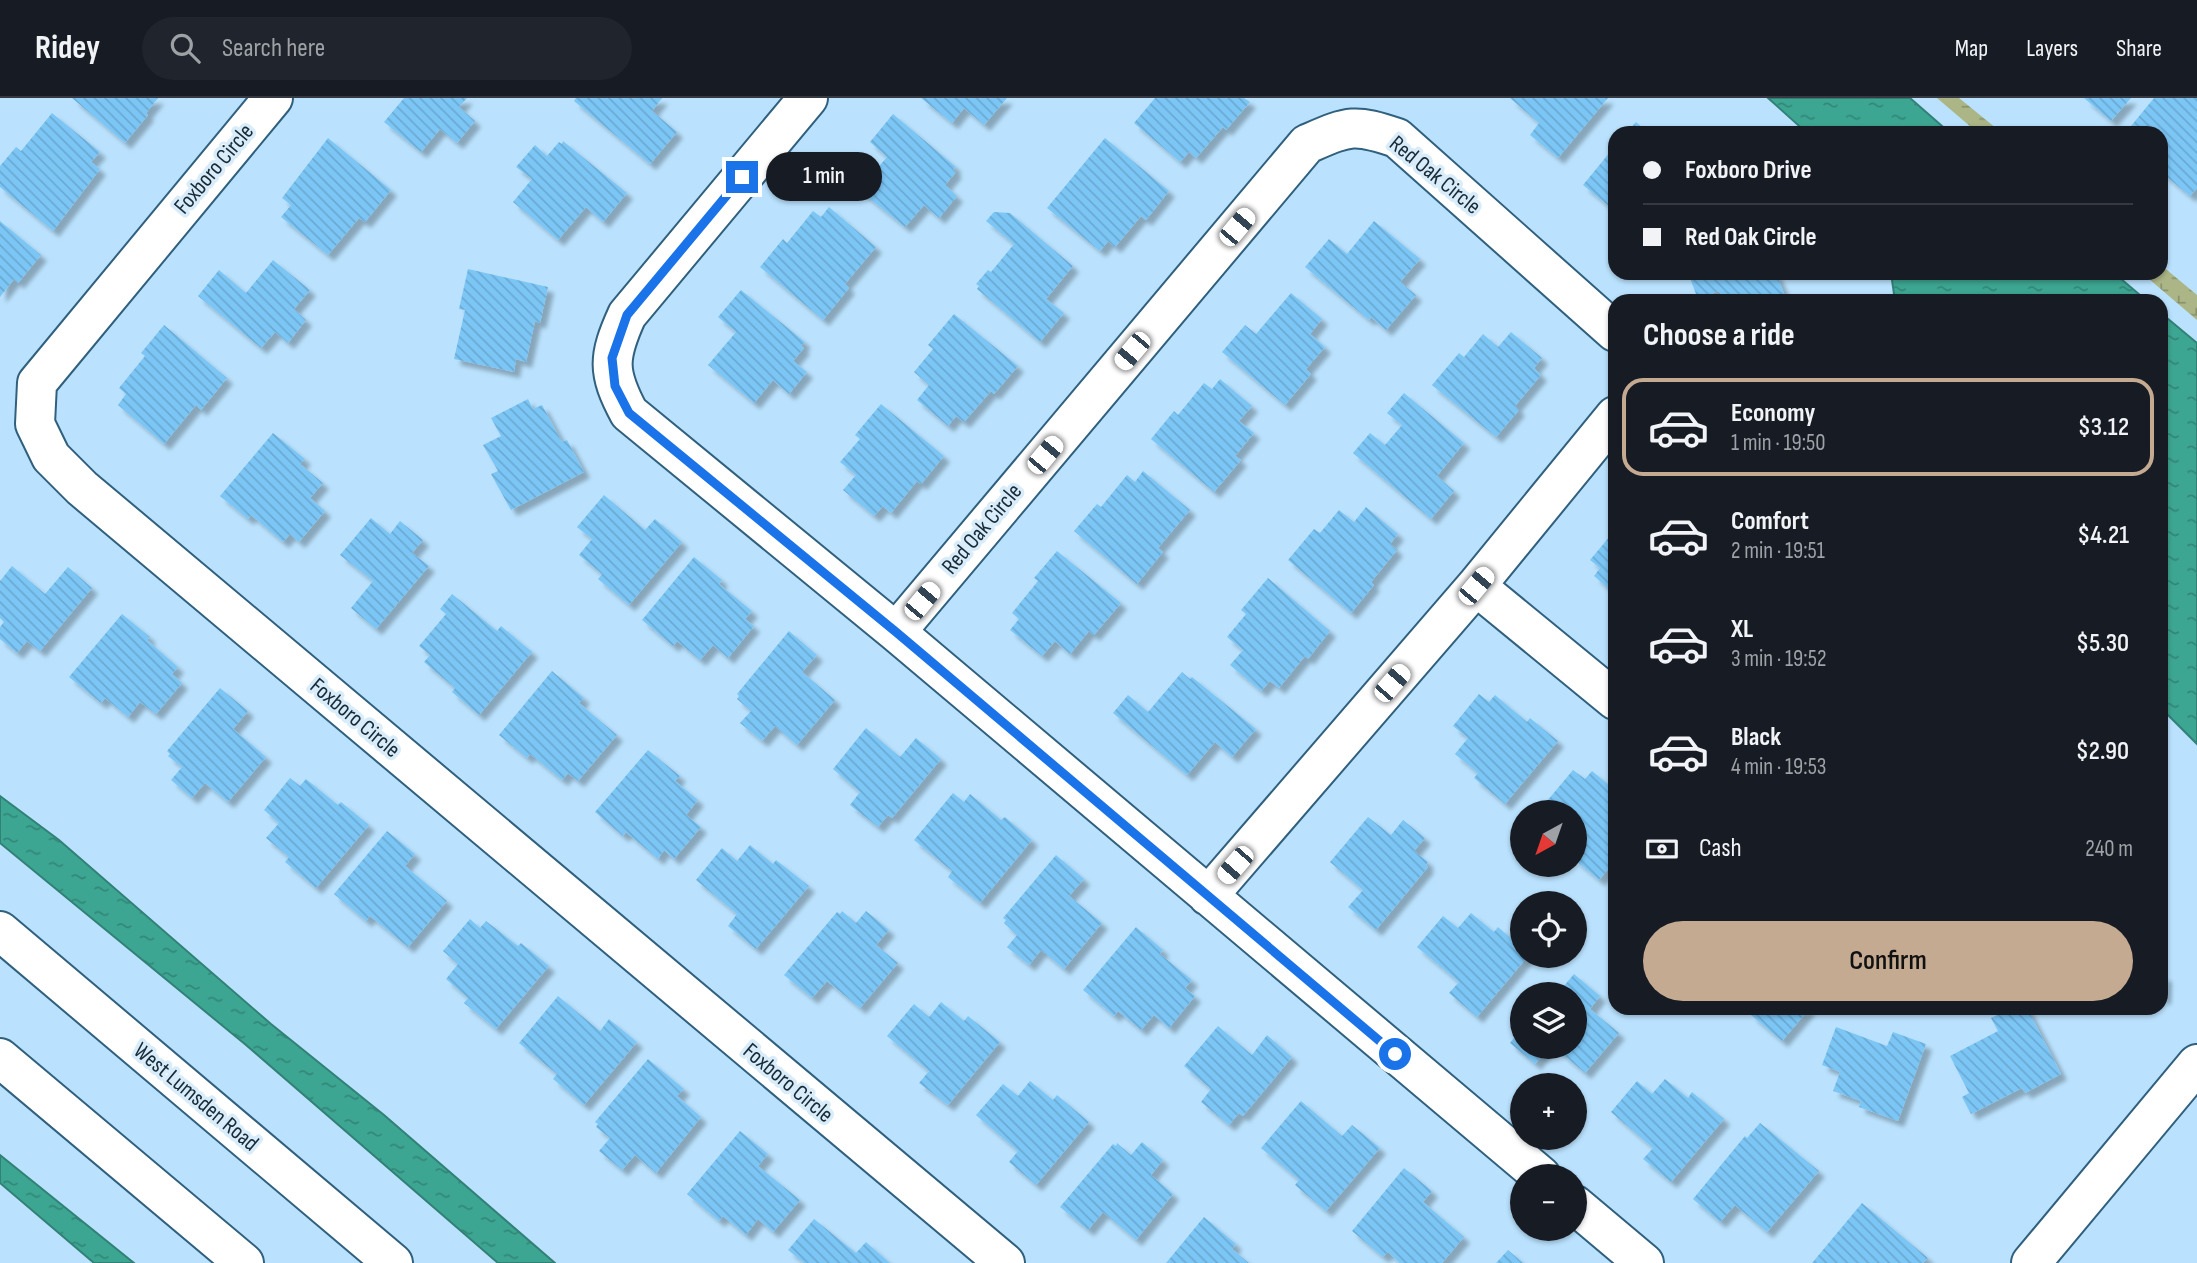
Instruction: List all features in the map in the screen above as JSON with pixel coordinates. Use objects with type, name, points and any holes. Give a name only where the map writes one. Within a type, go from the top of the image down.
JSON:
[{"type":"street","name":"Foxboro Circle","points":[[273,98],[37,383],[35,424],[51,457],[93,497],[1005,1263]]},
{"type":"street","points":[[808,98],[627,315],[612,358],[615,386],[629,413],[896,632],[1527,1164]]},
{"type":"street","name":"Red Oak Circle","points":[[896,632],[1307,144],[1345,128],[1368,128],[1397,138],[1608,326]]},
{"type":"street","points":[[1208,896],[1476,586],[1608,425]]},
{"type":"street","points":[[1476,586],[1608,694]]},
{"type":"street","name":"West Lumsden Road","points":[[0,931],[393,1263]]},
{"type":"street","points":[[0,1058],[244,1263]]},
{"type":"street","points":[[2031,1263],[2197,1063]]},
{"type":"street","points":[[1587,1215],[1644,1263]]},
{"type":"green space","points":[[1937,98],[1959,98],[1993,126],[1970,126]]},
{"type":"green space","points":[[2168,271],[2197,295],[2197,320],[2168,294],[2150,280],[2168,280]]},
{"type":"water","points":[[1768,98],[1910,98],[1942,126],[1799,126]]},
{"type":"water","points":[[1892,280],[2122,280],[2139,294],[1894,294]]},
{"type":"water","points":[[2168,319],[2197,343],[2197,744],[2168,715]]},
{"type":"water","points":[[0,796],[59,840],[271,1024],[384,1115],[555,1263],[498,1263],[246,1045],[0,843]]},
{"type":"water","points":[[0,1155],[134,1263],[94,1263],[0,1183]]},
{"type":"building","points":[[72,98],[158,98],[125,143]]},
{"type":"building","points":[[404,98],[467,98],[459,107],[475,121],[457,143],[440,129],[421,152],[384,122]]},
{"type":"building","points":[[576,98],[662,98],[652,111],[677,132],[650,164],[574,101]]},
{"type":"building","points":[[921,98],[1007,98],[984,125],[964,108],[952,123]]},
{"type":"building","points":[[1155,98],[1244,98],[1250,102],[1226,130],[1223,127],[1196,158],[1189,152],[1180,162],[1134,123]]},
{"type":"building","points":[[1510,98],[1608,98],[1558,158],[1530,135],[1539,123]]},
{"type":"building","points":[[2084,98],[2131,98],[2111,121]]},
{"type":"building","points":[[2154,98],[2197,98],[2197,188],[2190,196],[2168,178],[2168,126],[2131,126]]},
{"type":"building","points":[[52,113],[100,152],[91,162],[100,169],[53,231],[0,187],[0,166],[16,147],[21,151]]},
{"type":"building","points":[[893,114],[956,167],[953,169],[956,172],[945,185],[957,196],[939,218],[924,205],[905,227],[859,190],[887,157],[870,142]]},
{"type":"building","points":[[328,138],[391,190],[365,222],[359,218],[328,255],[281,217],[291,205],[282,198]]},
{"type":"building","points":[[1105,138],[1169,191],[1146,220],[1141,216],[1115,247],[1108,241],[1100,251],[1047,208]]},
{"type":"building","points":[[563,141],[627,193],[603,222],[586,207],[558,240],[513,202],[532,179],[516,167],[535,145],[547,156]]},
{"type":"building","points":[[1608,155],[1608,206],[1583,185]]},
{"type":"building","points":[[829,207],[876,247],[845,284],[849,288],[823,320],[760,267],[783,239],[787,243],[813,211],[821,217]]},
{"type":"building","points":[[994,212],[1010,213],[1073,266],[1046,299],[1064,313],[1040,342],[977,289],[979,286],[976,284],[988,270],[991,272],[1014,244],[986,221]]},
{"type":"building","points":[[0,221],[41,255],[18,283],[14,279],[0,297]]},
{"type":"building","points":[[1374,221],[1420,259],[1400,282],[1416,295],[1386,330],[1371,317],[1369,320],[1305,267],[1329,239],[1347,254]]},
{"type":"building","points":[[273,260],[310,290],[294,309],[306,320],[288,343],[275,332],[261,348],[198,296],[219,270],[246,293]]},
{"type":"building","points":[[468,269],[548,287],[540,323],[535,321],[526,362],[516,359],[514,372],[454,359],[465,310],[459,309]]},
{"type":"building","points":[[1691,280],[1779,280],[1784,294],[1720,294],[1719,291],[1696,294]]},
{"type":"building","points":[[741,290],[805,342],[801,346],[804,348],[793,361],[807,372],[789,394],[773,380],[754,403],[708,365],[736,332],[718,317]]},
{"type":"building","points":[[1291,293],[1322,319],[1310,334],[1325,347],[1306,369],[1311,374],[1285,405],[1222,352],[1245,325],[1256,334]]},
{"type":"building","points":[[954,314],[1018,366],[994,394],[991,391],[964,422],[956,416],[948,426],[917,400],[929,385],[914,372],[933,349],[928,345]]},
{"type":"building","points":[[164,325],[227,378],[201,410],[196,405],[164,444],[118,405],[126,394],[119,388],[145,356],[141,353]]},
{"type":"building","points":[[1511,332],[1542,358],[1534,368],[1541,375],[1515,406],[1519,410],[1496,437],[1432,385],[1459,353],[1464,357],[1483,334],[1498,347]]},
{"type":"building","points":[[1220,379],[1252,406],[1239,421],[1254,433],[1235,456],[1241,460],[1214,492],[1151,439],[1174,411],[1178,415],[1204,383],[1212,389]]},
{"type":"building","points":[[1404,393],[1464,443],[1437,476],[1454,491],[1431,519],[1353,453],[1370,433],[1385,445],[1402,425],[1387,413]]},
{"type":"building","points":[[528,399],[533,409],[542,405],[562,442],[567,440],[584,472],[511,510],[491,474],[498,471],[483,445],[501,436],[491,418]]},
{"type":"building","points":[[881,404],[944,456],[921,484],[917,481],[891,513],[883,506],[874,516],[843,490],[856,475],[840,462],[860,439],[855,435]]},
{"type":"building","points":[[273,433],[305,459],[300,464],[323,483],[310,498],[325,511],[299,542],[290,534],[283,542],[251,515],[248,519],[220,496]]},
{"type":"building","points":[[1143,471],[1190,510],[1158,548],[1163,552],[1137,584],[1074,531],[1097,504],[1101,507],[1127,475],[1135,482]]},
{"type":"building","points":[[604,495],[645,530],[655,519],[682,542],[629,605],[598,579],[602,574],[579,555],[592,539],[577,527]]},
{"type":"building","points":[[1366,507],[1398,534],[1390,544],[1397,550],[1371,582],[1374,585],[1351,613],[1288,560],[1314,529],[1320,533],[1339,510],[1354,522]]},
{"type":"building","points":[[371,518],[390,534],[400,521],[423,540],[412,553],[429,566],[376,629],[351,608],[373,581],[340,555]]},
{"type":"building","points":[[1608,538],[1608,588],[1594,576],[1600,568],[1590,560]]},
{"type":"building","points":[[1057,551],[1121,603],[1094,635],[1089,631],[1070,654],[1055,641],[1042,656],[1010,630],[1019,619],[1012,613],[1038,581],[1034,578]]},
{"type":"building","points":[[694,557],[722,580],[719,584],[752,611],[745,619],[754,626],[728,658],[713,645],[700,660],[677,641],[673,646],[642,620]]},
{"type":"building","points":[[12,566],[45,594],[68,567],[92,588],[40,651],[27,641],[17,653],[0,639],[0,627],[4,622],[0,618],[0,581]]},
{"type":"building","points":[[1268,578],[1330,631],[1308,659],[1305,656],[1279,688],[1270,681],[1261,691],[1230,665],[1243,650],[1227,637],[1246,614],[1241,610]]},
{"type":"building","points":[[452,594],[497,631],[501,626],[532,652],[479,715],[452,692],[455,688],[424,662],[430,655],[419,646],[446,614],[440,609]]},
{"type":"building","points":[[122,614],[150,637],[147,640],[178,667],[172,674],[182,683],[156,714],[140,702],[128,717],[105,698],[101,703],[69,677]]},
{"type":"building","points":[[789,631],[817,655],[802,672],[835,700],[797,745],[775,726],[762,741],[740,723],[751,711],[737,699],[737,694]]},
{"type":"building","points":[[552,671],[584,698],[579,703],[617,735],[578,781],[568,773],[562,780],[530,754],[527,758],[499,735]]},
{"type":"building","points":[[1182,672],[1190,679],[1192,677],[1256,729],[1232,757],[1215,742],[1187,775],[1113,713],[1128,695],[1148,712]]},
{"type":"building","points":[[220,688],[248,711],[233,729],[266,757],[228,802],[205,783],[192,798],[171,780],[182,767],[168,756],[170,754],[167,751]]},
{"type":"building","points":[[1479,694],[1489,702],[1495,695],[1527,722],[1530,718],[1558,741],[1505,804],[1474,778],[1478,773],[1455,754],[1468,738],[1453,726]]},
{"type":"building","points":[[866,728],[900,757],[916,738],[941,759],[892,818],[888,815],[878,827],[850,805],[860,792],[833,769]]},
{"type":"building","points":[[648,750],[680,776],[675,781],[698,800],[686,815],[701,827],[674,859],[664,850],[658,859],[626,832],[623,836],[595,812]]},
{"type":"building","points":[[1573,770],[1585,779],[1592,771],[1608,784],[1608,869],[1599,880],[1587,870],[1587,800],[1548,800]]},
{"type":"building","points":[[290,778],[300,786],[306,779],[338,805],[341,802],[369,825],[316,888],[285,862],[289,857],[266,838],[279,823],[264,810]]},
{"type":"building","points":[[953,793],[964,802],[970,794],[1001,820],[1005,817],[1032,840],[980,903],[948,877],[952,871],[914,840]]},
{"type":"building","points":[[1368,817],[1391,835],[1403,820],[1425,838],[1414,851],[1428,862],[1428,867],[1376,930],[1348,907],[1363,890],[1330,862]]},
{"type":"building","points":[[387,831],[415,854],[405,866],[447,901],[408,947],[370,916],[366,921],[334,894]]},
{"type":"building","points":[[750,845],[773,864],[776,860],[809,886],[756,949],[728,926],[737,914],[696,880],[722,848],[737,861]]},
{"type":"building","points":[[1056,855],[1084,879],[1069,896],[1102,923],[1064,969],[1041,950],[1029,965],[1007,947],[1017,935],[1004,923],[1006,920],[1003,918]]},
{"type":"building","points":[[842,911],[856,923],[866,911],[889,930],[876,945],[898,963],[860,1008],[827,981],[812,998],[784,975],[837,912],[840,914]]},
{"type":"building","points":[[1471,913],[1494,932],[1498,927],[1510,938],[1510,968],[1518,968],[1477,1017],[1449,993],[1459,982],[1417,947],[1443,916],[1458,928]]},
{"type":"building","points":[[470,919],[480,928],[486,921],[518,946],[521,943],[549,966],[496,1029],[464,1003],[468,998],[446,979],[458,964],[443,951]]},
{"type":"building","points":[[1136,927],[1163,950],[1160,954],[1192,980],[1185,988],[1195,996],[1169,1028],[1154,1015],[1141,1030],[1118,1011],[1114,1016],[1083,990]]},
{"type":"building","points":[[1574,974],[1583,982],[1567,982]]},
{"type":"building","points":[[1587,985],[1600,996],[1590,1009],[1619,1033],[1585,1073],[1568,1059],[1587,1059]]},
{"type":"building","points":[[558,996],[600,1031],[609,1019],[637,1042],[584,1105],[553,1079],[557,1074],[519,1043]]},
{"type":"building","points":[[941,1002],[964,1021],[968,1016],[1000,1042],[948,1105],[919,1083],[929,1071],[887,1036],[914,1004],[929,1017]]},
{"type":"building","points":[[1751,1015],[1804,1015],[1782,1041]]},
{"type":"building","points":[[1997,1015],[2031,1015],[2061,1074],[2025,1093],[2022,1088],[1971,1114],[1962,1097],[1969,1093],[1950,1056],[1998,1031],[1991,1018]]},
{"type":"building","points":[[1218,1026],[1252,1055],[1267,1035],[1292,1057],[1243,1116],[1239,1113],[1229,1125],[1201,1102],[1211,1089],[1184,1066]]},
{"type":"building","points":[[1836,1027],[1887,1046],[1893,1032],[1926,1044],[1898,1121],[1859,1107],[1861,1101],[1833,1091],[1840,1072],[1822,1065]]},
{"type":"building","points":[[648,1059],[684,1089],[677,1096],[701,1117],[656,1173],[635,1155],[622,1170],[599,1151],[610,1138],[596,1127],[598,1124],[595,1122]]},
{"type":"building","points":[[1665,1079],[1688,1098],[1692,1092],[1724,1119],[1671,1182],[1643,1159],[1653,1148],[1611,1112],[1637,1081],[1652,1094]]},
{"type":"building","points":[[1030,1081],[1053,1100],[1057,1095],[1089,1122],[1036,1185],[1009,1162],[1018,1151],[976,1115],[1003,1084],[1018,1096]]},
{"type":"building","points":[[1301,1101],[1342,1136],[1352,1125],[1380,1148],[1326,1211],[1295,1185],[1299,1180],[1261,1148]]},
{"type":"building","points":[[1760,1123],[1819,1171],[1767,1232],[1735,1205],[1720,1222],[1693,1199],[1745,1136],[1747,1138]]},
{"type":"building","points":[[740,1131],[768,1154],[758,1166],[800,1200],[773,1232],[758,1219],[746,1235],[723,1216],[719,1221],[687,1194]]},
{"type":"building","points":[[1142,1142],[1163,1160],[1151,1175],[1173,1194],[1136,1240],[1103,1212],[1088,1230],[1060,1207],[1113,1144],[1116,1146],[1117,1143],[1131,1155]]},
{"type":"building","points":[[1404,1168],[1432,1191],[1423,1202],[1464,1237],[1442,1263],[1400,1263],[1388,1252],[1383,1257],[1352,1231]]},
{"type":"building","points":[[1862,1203],[1928,1258],[1923,1263],[1812,1263]]},
{"type":"building","points":[[1204,1217],[1236,1244],[1232,1249],[1249,1263],[1166,1263]]},
{"type":"building","points":[[814,1219],[856,1253],[866,1242],[890,1263],[804,1263],[788,1250]]},
{"type":"building","points":[[1508,1250],[1523,1263],[1496,1263]]},
{"type":"route","points":[[742,177],[627,315],[612,358],[615,386],[629,413],[896,632],[1395,1054]]}]
